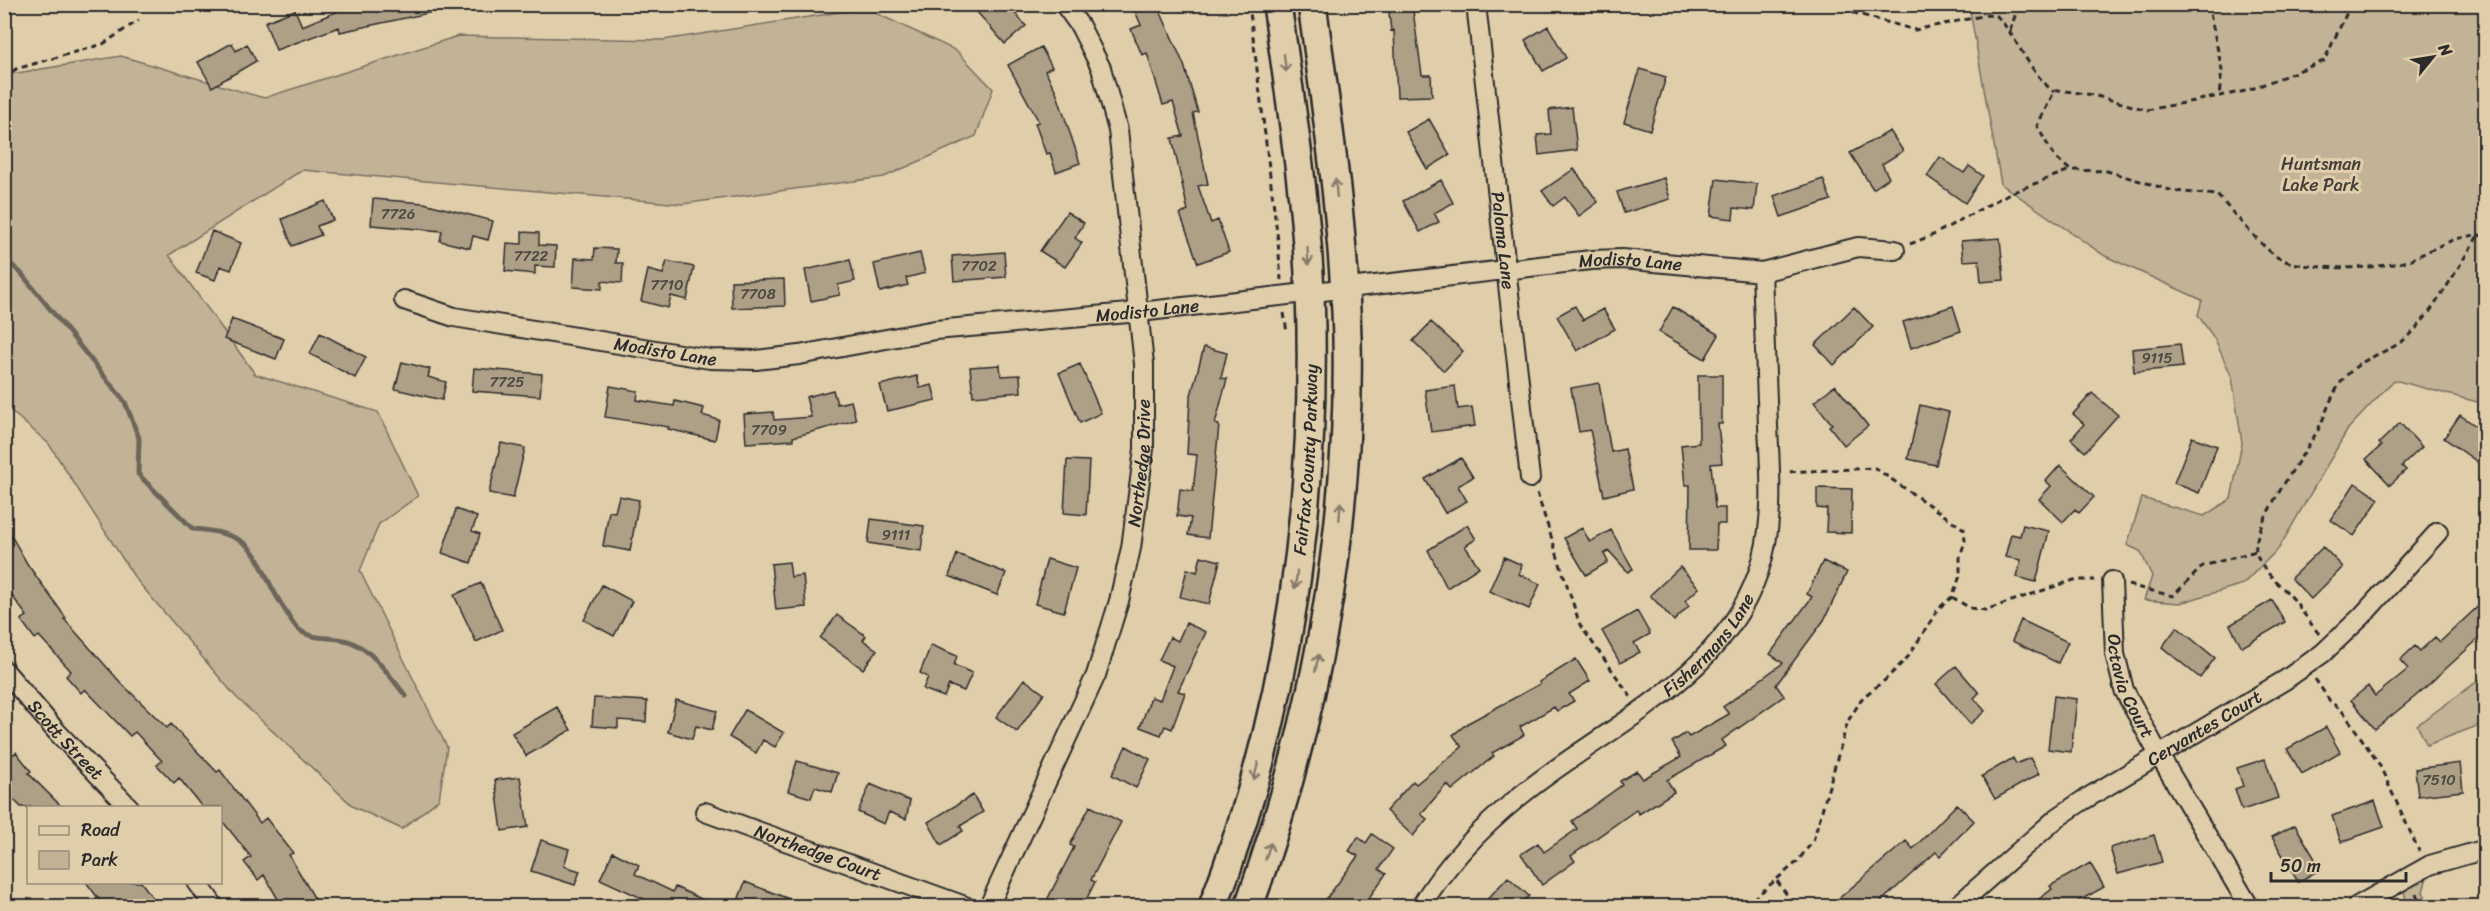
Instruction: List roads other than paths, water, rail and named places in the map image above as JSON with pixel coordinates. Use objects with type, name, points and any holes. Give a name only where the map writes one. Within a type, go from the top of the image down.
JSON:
[{"type":"highway","name":"Fairfax County Parkway","points":[[1213,906],[1240,831],[1277,690],[1291,617],[1310,448],[1310,292],[1303,200],[1277,4]]},
{"type":"highway","name":"Fairfax County Parkway","points":[[1249,906],[1303,729],[1327,609],[1337,537],[1345,435],[1347,340],[1344,288],[1334,167],[1312,4]]},
{"type":"street","name":"Northedge Drive","points":[[989,906],[1096,675],[1119,601],[1133,538],[1144,449],[1144,364],[1140,312],[1118,130],[1112,98],[1092,48],[1064,4]]},
{"type":"street","name":"Paloma Lane","points":[[1476,4],[1530,478]]},
{"type":"street","name":"Modisto Lane","points":[[404,300],[454,317],[625,346],[731,360],[799,355],[935,330],[1140,312],[1506,269],[1622,259],[1762,272],[1858,247],[1894,250]]},
{"type":"street","name":"Fishermans Lane","points":[[1421,906],[1462,851],[1521,794],[1696,668],[1734,622],[1747,600],[1760,567],[1768,531],[1770,473],[1762,272]]},
{"type":"street","name":"Cervantes Court","points":[[1957,906],[2057,818],[2306,665],[2362,616],[2438,532]]},
{"type":"street","name":"Octavia Court","points":[[2112,581],[2113,632],[2120,676],[2130,705],[2249,906]]},
{"type":"street","name":"Scott Street","points":[[4,670],[57,732],[129,806]]},
{"type":"street","name":"Northedge Court","points":[[705,812],[965,906]]},
{"type":"street","points":[[2357,906],[2417,872],[2448,858],[2486,849]]},
{"type":"street","points":[[198,884],[214,906]]},
{"type":"waterway","points":[[4,258],[21,273],[125,402],[139,438],[138,474],[193,529],[216,532],[233,537],[245,544],[254,553],[275,593],[298,629],[310,636],[344,640],[360,646],[382,666],[406,696]]},
{"type":"park label","name":"Huntsman Lake Park","points":[[2321,174]]}]
